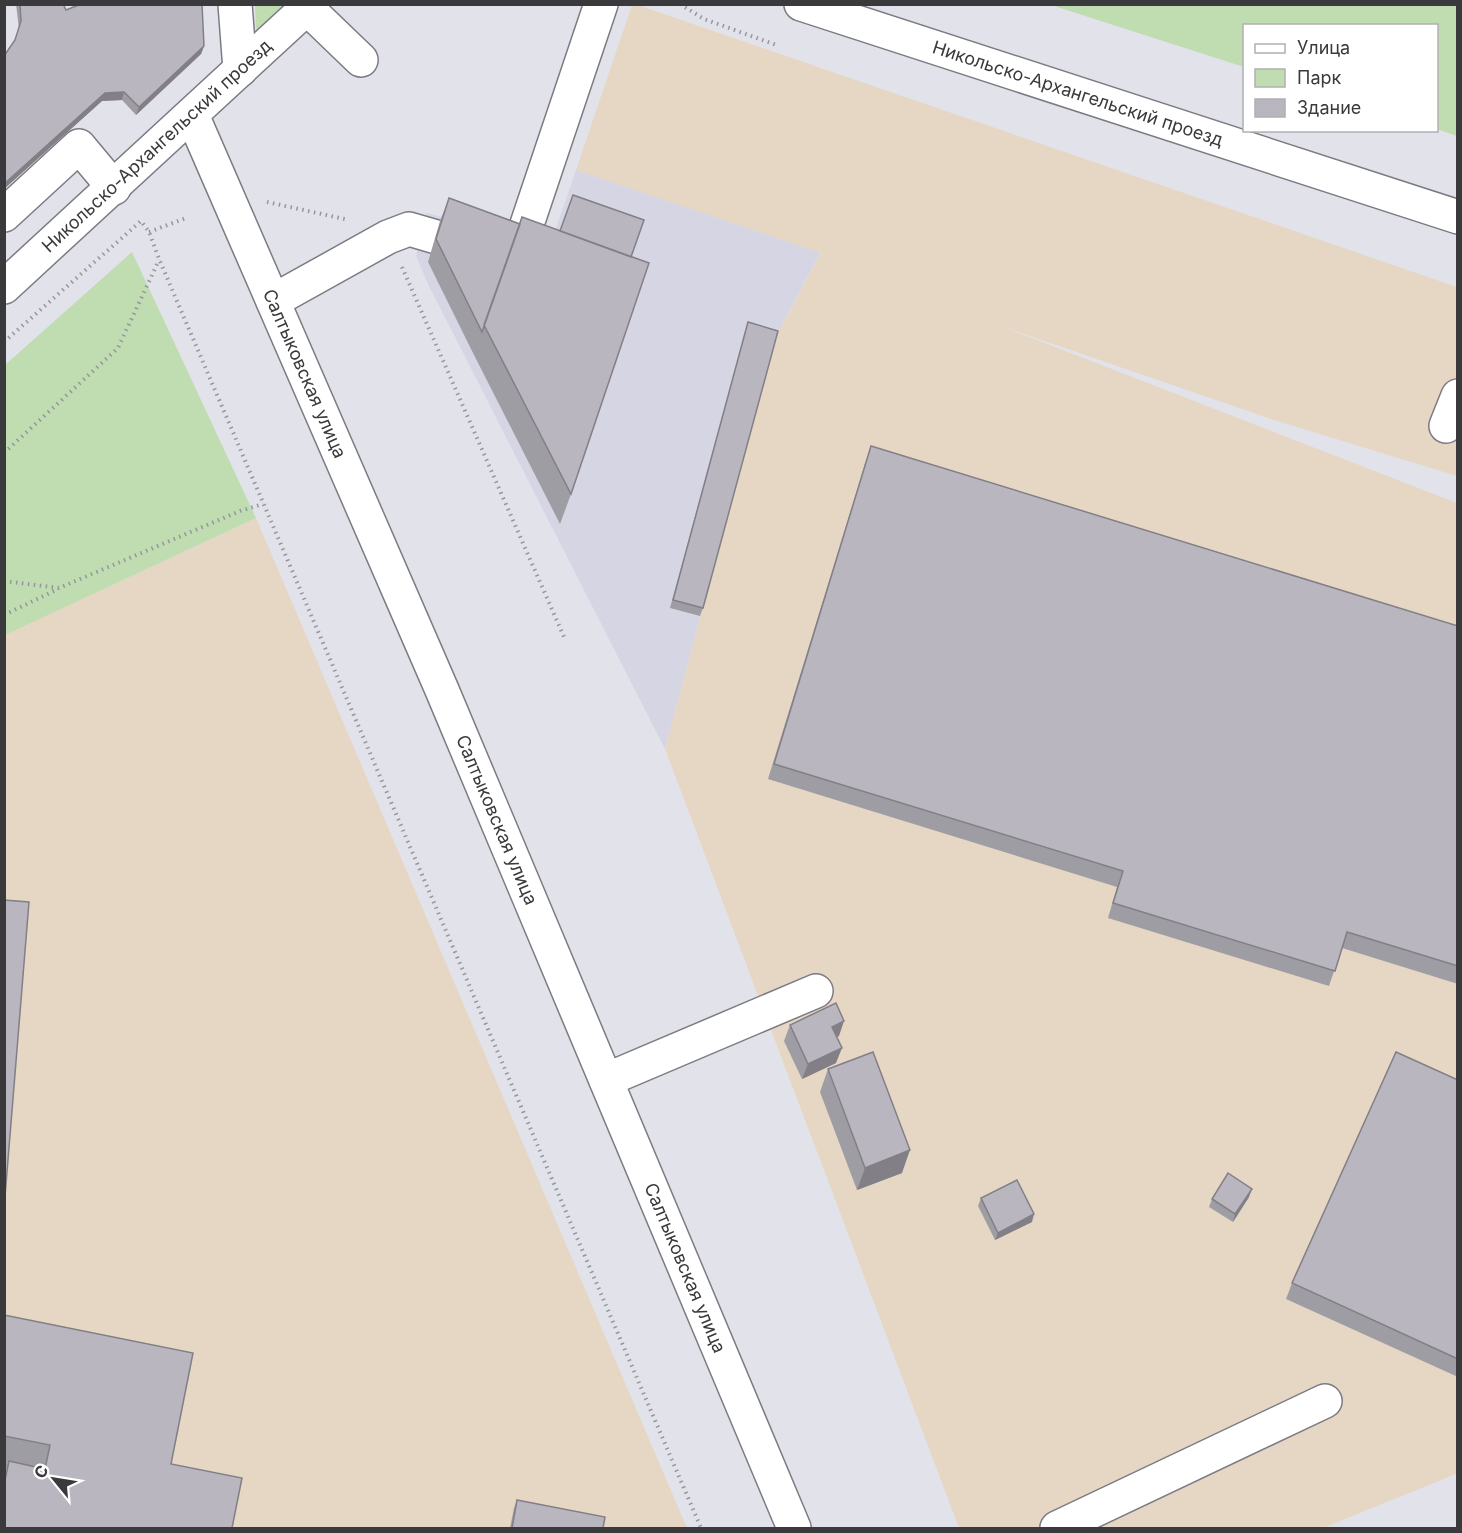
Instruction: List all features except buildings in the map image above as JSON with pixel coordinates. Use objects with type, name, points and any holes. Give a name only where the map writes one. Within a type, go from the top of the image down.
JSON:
[{"type":"street","points":[[235,4],[240,70]]},
{"type":"street","points":[[515,260],[601,4]]},
{"type":"street","name":"Никольско-Архангельский проезд","points":[[801,4],[1458,217]]},
{"type":"street","points":[[309,6],[361,60]]},
{"type":"street","name":"Никольско-Архангельский проезд","points":[[4,287],[309,6]]},
{"type":"street","name":"Салтыковская улица","points":[[192,115],[437,680],[794,1528]]},
{"type":"street","points":[[4,215],[79,146],[114,188]]},
{"type":"street","points":[[273,301],[388,237],[409,229],[515,260],[538,284]]},
{"type":"street","points":[[1446,426],[1458,396]]},
{"type":"street","points":[[606,1080],[816,991]]},
{"type":"street","points":[[1057,1528],[1325,1401]]},
{"type":"path","points":[[680,4],[704,19],[779,46]]},
{"type":"path","points":[[267,202],[364,223],[388,237],[565,639]]},
{"type":"path","points":[[149,232],[186,218]]},
{"type":"path","points":[[4,342],[141,221],[149,232],[701,1528]]},
{"type":"path","points":[[4,453],[118,348],[159,259]]},
{"type":"path","points":[[4,615],[59,588],[263,504]]},
{"type":"path","points":[[4,581],[59,588]]},
{"type":"shaded area","points":[[632,5],[638,5],[1457,287],[1457,476],[1274,420],[1001,326],[1457,503],[1457,1476],[1456,1474],[1323,1528],[959,1528],[665,749],[775,338],[821,253],[576,170]]},
{"type":"shaded area","points":[[576,170],[821,252],[775,338],[665,749],[428,284],[416,256],[427,213],[503,233],[549,249]]},
{"type":"shaded area","points":[[256,518],[687,1528],[5,1528],[4,635]]},
{"type":"green space","points":[[255,4],[286,5],[256,32]]},
{"type":"green space","points":[[1051,5],[1457,5],[1457,136],[1438,129],[1438,24],[1243,24],[1243,67]]},
{"type":"green space","points":[[132,252],[256,518],[5,635],[5,365]]}]
